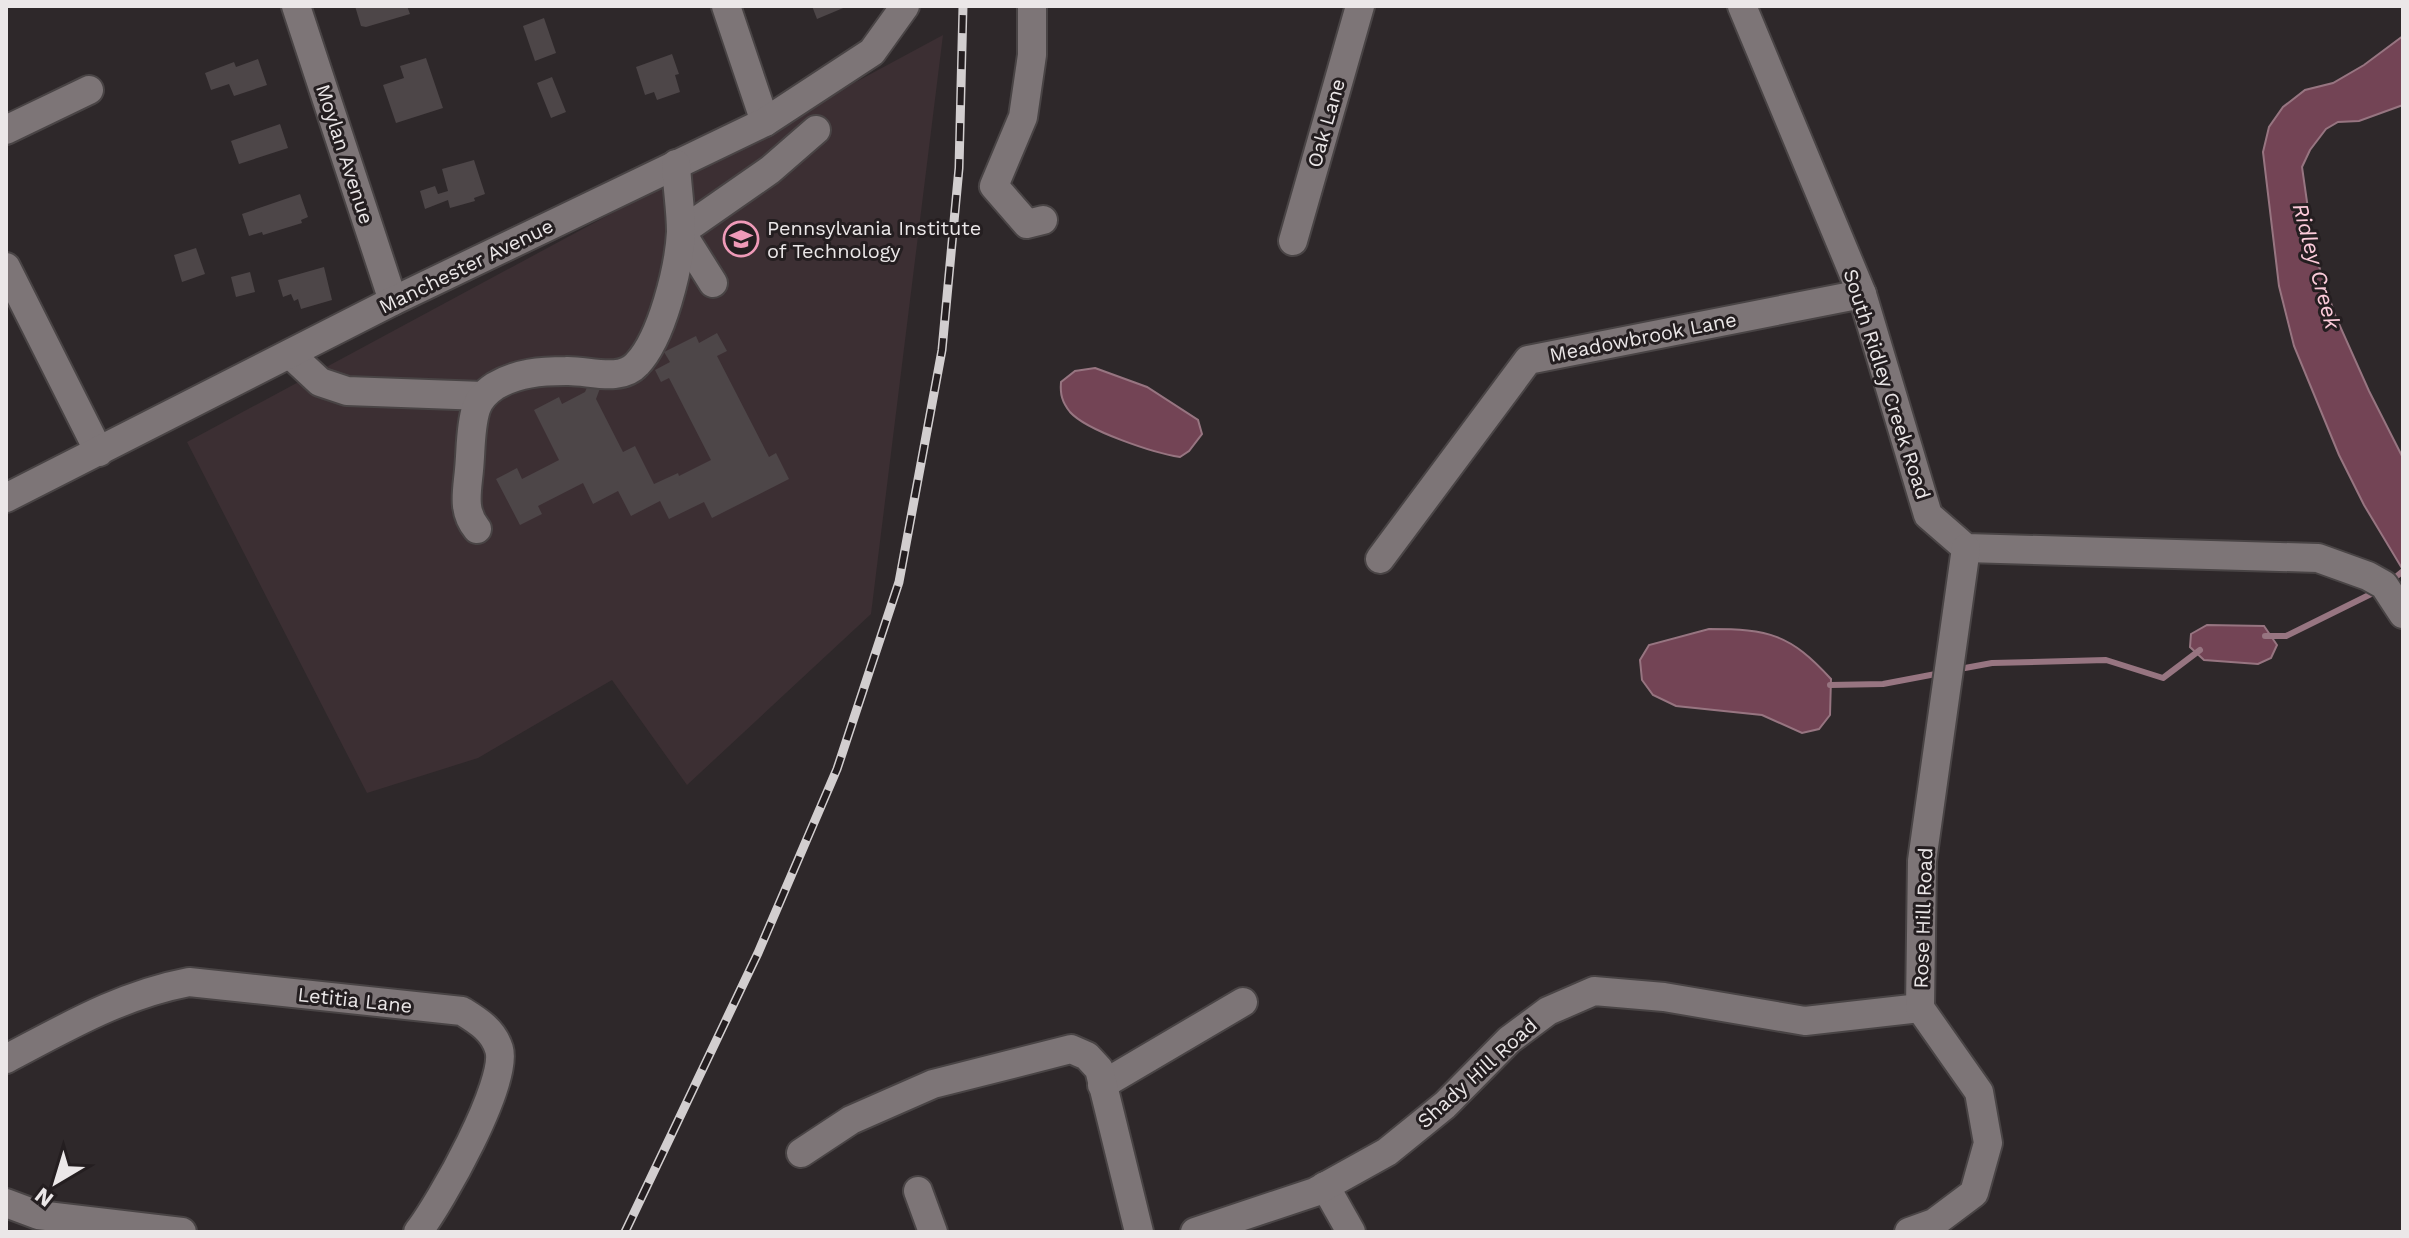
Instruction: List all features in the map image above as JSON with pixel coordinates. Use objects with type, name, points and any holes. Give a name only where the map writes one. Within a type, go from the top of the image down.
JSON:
[{"type":"street","name":"Moylan Avenue","points":[[296,6],[393,301]]},
{"type":"street","points":[[726,6],[765,122]]},
{"type":"street","name":"Manchester Avenue","points":[[6,498],[393,301],[765,122],[872,52],[905,6]]},
{"type":"street","points":[[1032,6],[1032,55],[1023,117],[994,186],[1027,224],[1043,220]]},
{"type":"street","name":"Oak Lane","points":[[1293,241],[1360,6]]},
{"type":"street","name":"South Ridley Creek Road","points":[[1742,6],[1862,294],[1928,515],[1966,548]]},
{"type":"street","points":[[6,130],[89,90]]},
{"type":"street","points":[[681,232],[770,170],[816,130]]},
{"type":"street","points":[[477,529],[469,520],[466,501],[476,410],[483,396],[505,381],[529,373],[569,371],[610,374],[634,368],[646,353],[662,317],[676,265],[681,232],[676,164]]},
{"type":"street","points":[[681,232],[713,283]]},
{"type":"street","points":[[6,267],[15,307],[99,452]]},
{"type":"street","name":"Meadowbrook Lane","points":[[1380,559],[1528,360],[1862,294]]},
{"type":"street","points":[[290,354],[320,382],[347,391],[483,396]]},
{"type":"street","points":[[1966,548],[2318,558],[2384,585],[2403,614]]},
{"type":"street","name":"Rose Hill Road","points":[[1909,1232],[1934,1223],[1974,1193],[1988,1143],[1979,1092],[1920,1008],[1922,861],[1966,548]]},
{"type":"street","name":"Letitia Lane","points":[[6,1059],[116,1002],[152,989],[189,982],[462,1011],[486,1026],[500,1051],[497,1081],[436,1209],[418,1232]]},
{"type":"street","name":"Shady Hill Road","points":[[1195,1232],[1315,1192],[1387,1152],[1445,1105],[1509,1040],[1548,1011],[1594,991],[1664,997],[1805,1021],[1920,1008]]},
{"type":"street","points":[[1102,1085],[1243,1002]]},
{"type":"street","points":[[801,1153],[851,1120],[933,1084],[1071,1049],[1087,1056],[1099,1069],[1139,1232]]},
{"type":"street","points":[[1325,1186],[1351,1232]]},
{"type":"street","points":[[918,1191],[933,1232]]},
{"type":"street","points":[[6,1203],[38,1215],[182,1232]]},
{"type":"shaded area","name":"Pennsylvania Institute of Technology","points":[[943,35],[871,614],[687,785],[612,680],[478,758],[367,793],[187,442]]},
{"type":"water","name":"Ridley Creek","points":[[2403,36],[2403,105],[2359,121],[2338,122],[2326,129],[2302,167],[2314,251],[2335,315],[2403,458],[2403,570],[2364,505],[2339,455],[2294,346],[2279,286],[2263,152],[2269,127],[2283,107],[2305,90],[2333,83],[2364,65]]},
{"type":"water","points":[[1095,368],[1147,387],[1198,420],[1202,434],[1180,457],[1122,440],[1079,419],[1063,401],[1061,382],[1075,371]]},
{"type":"water","points":[[2207,625],[2264,626],[2277,645],[2271,658],[2258,664],[2204,660],[2190,647],[2191,634]]},
{"type":"water","points":[[1709,629],[1763,633],[1790,643],[1803,652],[1831,679],[1830,715],[1819,729],[1802,733],[1762,715],[1676,706],[1653,695],[1642,680],[1640,660],[1649,645]]},
{"type":"building","points":[[355,6],[407,6],[410,14],[366,27],[361,26]]},
{"type":"building","points":[[812,6],[848,6],[817,19]]},
{"type":"building","points":[[544,18],[556,53],[535,61],[523,26]]},
{"type":"building","points":[[672,54],[679,74],[675,75],[680,92],[657,100],[654,92],[645,95],[636,67]]},
{"type":"building","points":[[426,58],[443,108],[396,123],[383,85],[404,78],[400,66]]},
{"type":"building","points":[[258,59],[267,85],[234,96],[229,84],[211,90],[205,73],[234,62],[236,67]]},
{"type":"building","points":[[552,77],[566,112],[551,118],[537,83]]},
{"type":"building","points":[[280,124],[288,148],[239,164],[231,141]]},
{"type":"building","points":[[474,160],[485,194],[474,198],[475,201],[450,208],[448,200],[425,209],[420,191],[435,186],[438,194],[448,191],[442,169]]},
{"type":"building","points":[[300,194],[308,217],[301,220],[302,223],[249,236],[242,214]]},
{"type":"building","points":[[196,248],[205,274],[182,282],[174,255]]},
{"type":"building","points":[[324,267],[332,300],[301,309],[298,299],[294,301],[291,294],[283,297],[278,280]]},
{"type":"building","points":[[250,272],[255,292],[236,297],[231,277]]},
{"type":"building","points":[[717,333],[727,351],[717,356],[769,457],[776,453],[789,479],[712,518],[704,502],[669,519],[660,501],[631,516],[618,491],[593,504],[583,483],[538,506],[542,514],[520,525],[496,479],[517,468],[522,479],[559,460],[534,410],[559,397],[562,404],[585,392],[591,378],[602,383],[596,399],[623,452],[635,446],[654,484],[711,460],[669,378],[661,382],[655,370],[670,362],[664,352],[696,336],[699,343]]},
{"type":"waterway","points":[[2397,576],[2403,571]]},
{"type":"waterway","points":[[2265,636],[2286,636],[2371,594]]},
{"type":"waterway","points":[[1965,668],[1992,663],[2106,660],[2163,678],[2200,650]]},
{"type":"waterway","points":[[1830,685],[1883,684],[1941,673]]},
{"type":"railway","points":[[625,1232],[758,953],[837,769],[899,582],[942,350],[959,168],[963,6]]},
{"type":"place","name":"Pennsylvania Institute of Technology","points":[[741,239]]}]
